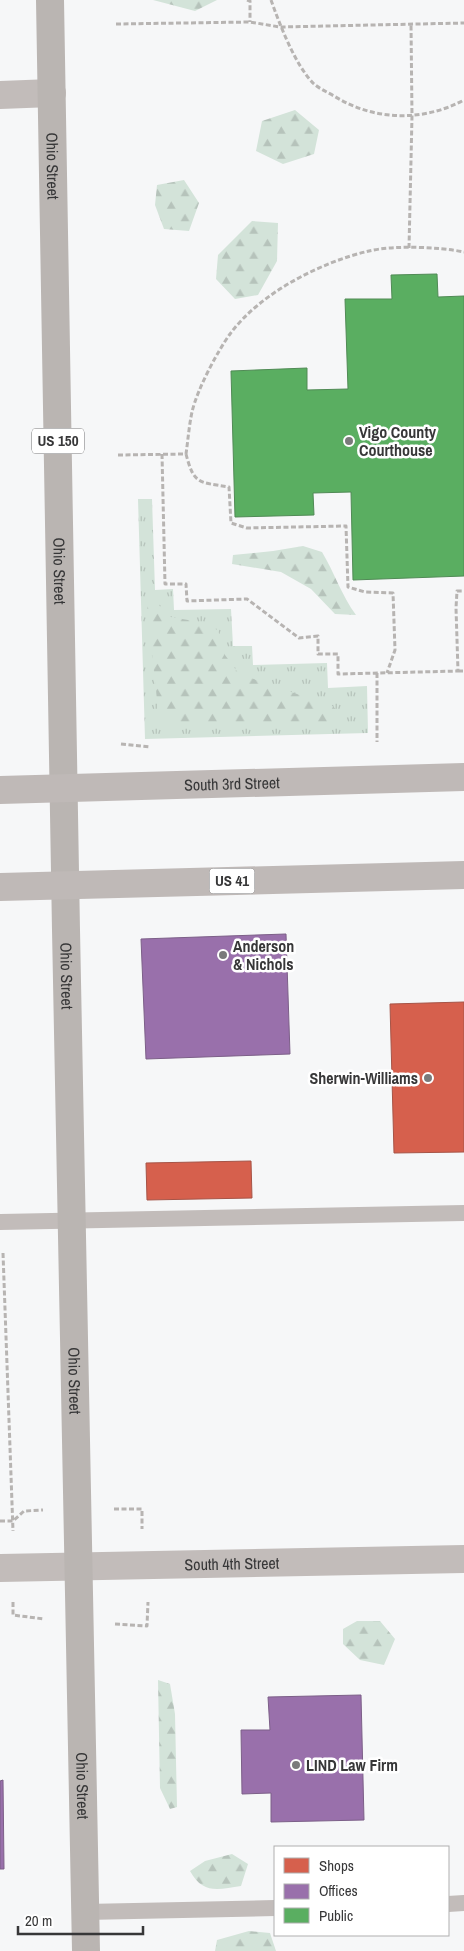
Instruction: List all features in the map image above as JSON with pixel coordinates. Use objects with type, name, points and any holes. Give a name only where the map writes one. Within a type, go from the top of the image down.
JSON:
[{"type":"highway","name":"South 3rd Street","points":[[0,790],[464,777]]},
{"type":"highway","name":"US 41","points":[[0,888],[464,876]]},
{"type":"main road","name":"Ohio Street","points":[[50,0],[86,1951]]},
{"type":"street","points":[[0,95],[52,93]]},
{"type":"street","name":"South 4th Street","points":[[0,1568],[464,1559]]},
{"type":"lane","points":[[0,1222],[464,1212]]},
{"type":"lane","points":[[449,1904],[464,1903]]},
{"type":"lane","points":[[86,1912],[274,1908]]},
{"type":"path","points":[[247,0],[250,1],[250,22]]},
{"type":"path","points":[[271,0],[280,27],[304,72],[315,85],[345,103],[368,112],[412,116],[433,113],[464,100]]},
{"type":"path","points":[[116,24],[250,22],[280,27],[464,23]]},
{"type":"path","points":[[409,248],[412,116],[411,24]]},
{"type":"path","points":[[387,673],[395,650],[394,593],[365,592],[348,587],[346,526],[247,528],[231,523],[228,487],[201,482],[191,473],[186,454],[192,411],[207,374],[231,333],[255,308],[286,285],[342,258],[371,250],[409,248],[464,252]]},
{"type":"path","points":[[162,454],[165,584],[186,584],[187,601],[247,599],[299,638],[318,636],[318,654],[338,654],[338,674],[464,671]]},
{"type":"path","points":[[118,455],[186,454]]},
{"type":"path","points":[[458,671],[457,591],[464,590]]},
{"type":"path","points":[[377,673],[377,742]]},
{"type":"path","points":[[0,1521],[13,1521],[24,1511],[142,1508],[141,1529],[151,1529]]},
{"type":"green space","points":[[153,0],[217,0],[195,11]]},
{"type":"green space","points":[[295,110],[319,130],[314,154],[283,164],[256,151],[262,121]]},
{"type":"green space","points":[[184,180],[199,203],[189,231],[164,229],[155,205],[157,185]]},
{"type":"green space","points":[[252,221],[278,223],[277,261],[258,295],[235,299],[216,279],[218,255]]},
{"type":"green space","points":[[138,499],[152,499],[155,590],[173,589],[174,610],[231,609],[233,646],[252,646],[253,665],[327,663],[328,688],[367,686],[368,733],[145,739]]},
{"type":"green space","points":[[303,546],[322,552],[346,600],[356,615],[335,614],[311,589],[281,572],[232,564],[233,555]]},
{"type":"green space","points":[[156,599],[165,616],[188,620],[218,630],[225,655],[239,674],[332,706],[344,715],[334,725],[166,723],[158,709],[147,607]]},
{"type":"green space","points":[[357,1621],[380,1621],[395,1639],[384,1665],[360,1660],[343,1644],[343,1629]]},
{"type":"green space","points":[[158,1680],[170,1684],[175,1714],[177,1807],[170,1809],[160,1788]]},
{"type":"green space","points":[[232,1854],[248,1864],[241,1886],[212,1889],[200,1884],[190,1871],[205,1861]]},
{"type":"green space","points":[[249,1931],[270,1933],[276,1951],[215,1951],[217,1940]]},
{"type":"building: Shops","name":"Sherwin-Williams","points":[[464,1002],[464,1152],[394,1153],[390,1004]]},
{"type":"building: Shops","points":[[251,1161],[252,1198],[147,1200],[146,1163]]},
{"type":"building: Offices","points":[[286,934],[290,1054],[146,1059],[141,939]]},
{"type":"building: Offices","points":[[361,1695],[364,1820],[271,1822],[271,1793],[242,1794],[241,1730],[270,1730],[268,1697]]},
{"type":"building: Offices","points":[[3,1780],[4,1869],[0,1869],[0,1781]]},
{"type":"building: Public","name":"Vigo County Courthouse","points":[[437,274],[438,297],[464,296],[464,576],[353,580],[351,492],[313,493],[314,515],[235,517],[231,371],[307,368],[307,390],[348,389],[345,299],[392,299],[391,275]]},
{"type":"place","name":"Vigo County Courthouse","points":[[349,441]]},
{"type":"place","name":"Anderson & Nichols","points":[[223,955]]},
{"type":"place","name":"Sherwin-Williams","points":[[428,1078]]},
{"type":"place","name":"LIND Law Firm","points":[[296,1765]]}]
